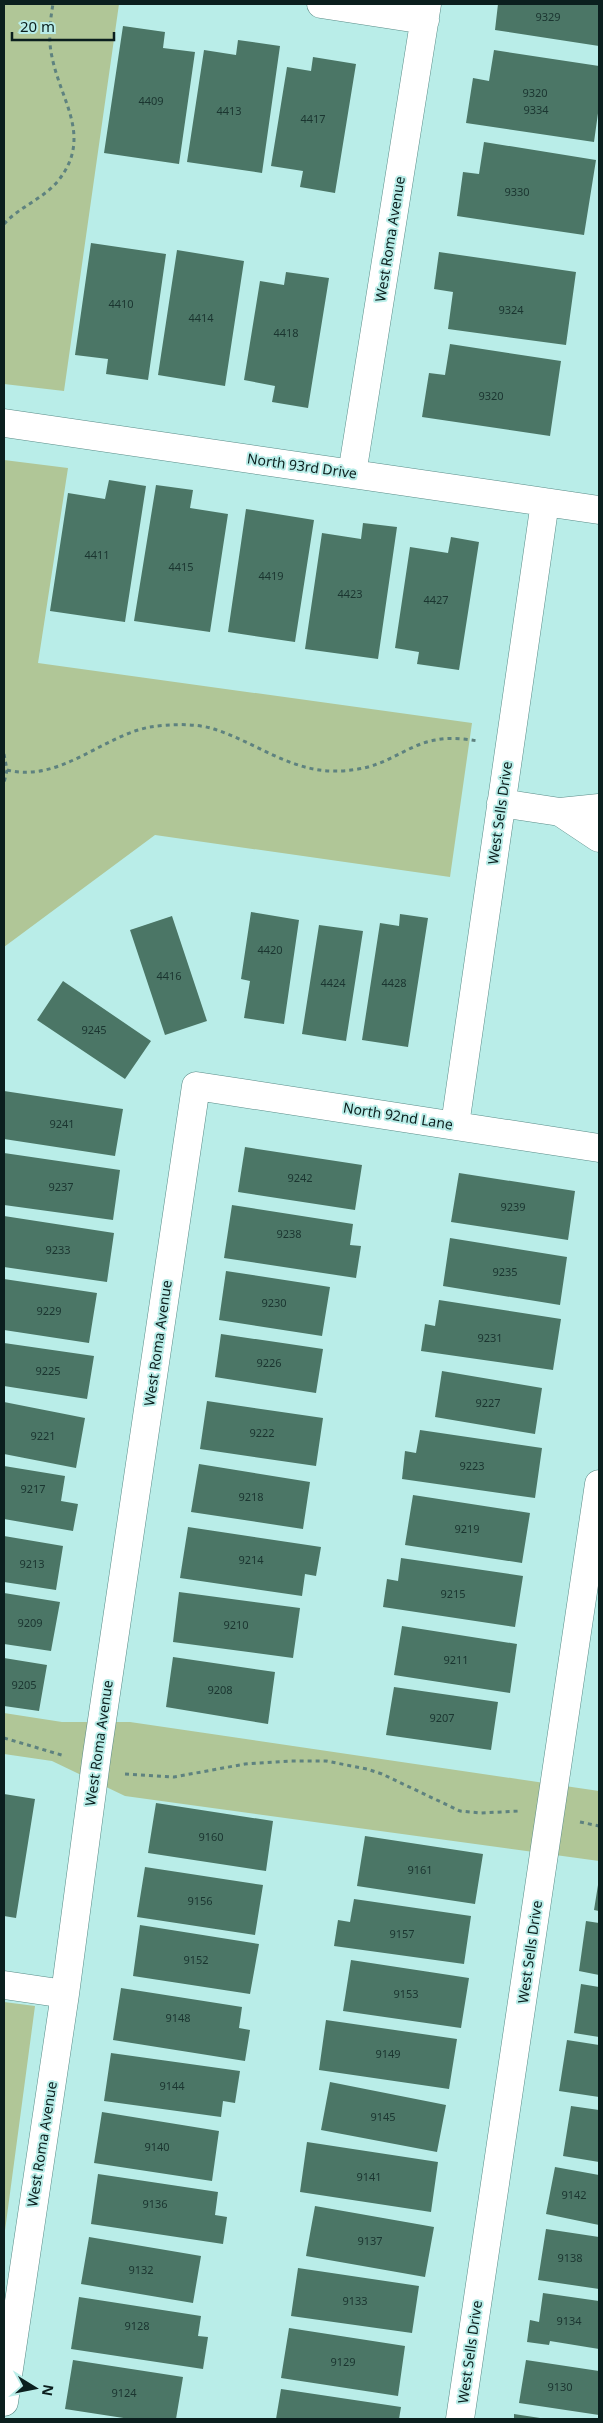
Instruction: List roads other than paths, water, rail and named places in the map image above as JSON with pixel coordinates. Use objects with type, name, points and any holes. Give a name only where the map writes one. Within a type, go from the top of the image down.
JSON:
[{"type":"street","points":[[320,4],[426,12]]},
{"type":"street","name":"West Roma Avenue","points":[[352,474],[426,12]]},
{"type":"street","name":"North 93rd Drive","points":[[4,424],[599,510]]},
{"type":"street","name":"West Sells Drive","points":[[455,1124],[544,502]]},
{"type":"street","points":[[501,803],[560,812],[599,808]]},
{"type":"street","points":[[560,812],[599,838]]},
{"type":"street","name":"West Roma Avenue","points":[[4,2402],[12,2281],[65,1994],[94,1769],[196,1086]]},
{"type":"street","name":"North 92nd Lane","points":[[196,1086],[455,1124],[599,1148]]},
{"type":"street","name":"West Sells Drive","points":[[460,2419],[599,1484]]},
{"type":"street","points":[[4,1985],[65,1994]]}]
